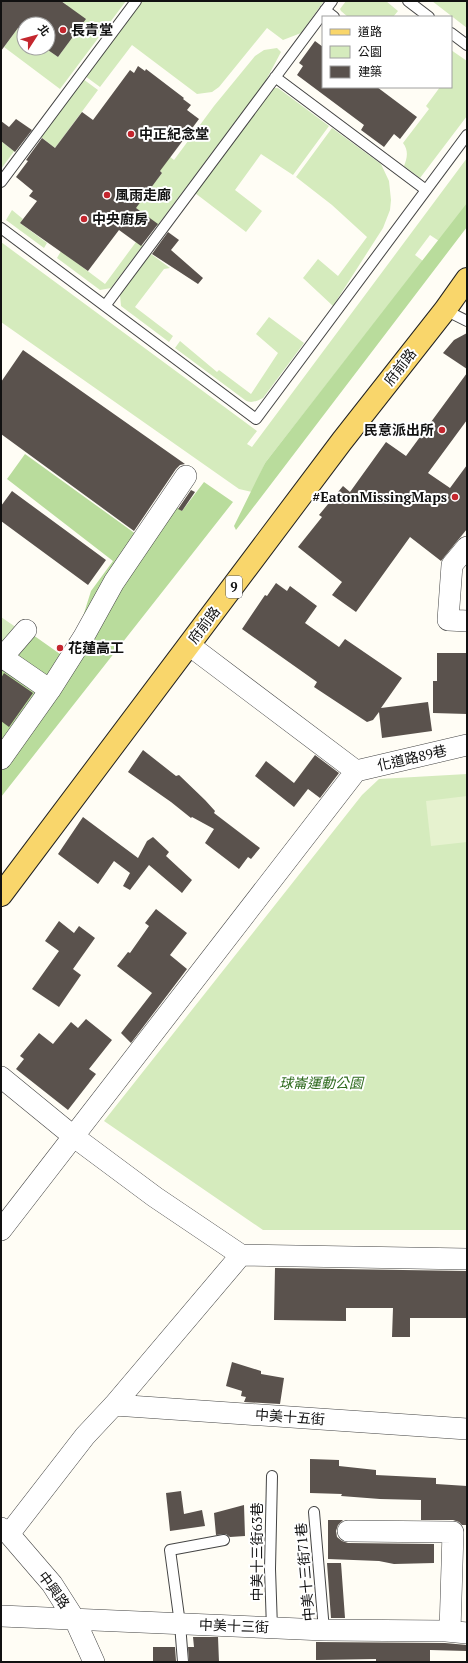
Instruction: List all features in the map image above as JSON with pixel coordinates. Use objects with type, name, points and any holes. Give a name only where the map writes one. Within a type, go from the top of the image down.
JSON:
[{"type":"main road","name":"府前路","points":[[1,895],[342,441],[445,310],[467,279]]},
{"type":"street","points":[[1,759],[50,690],[83,638],[114,582],[186,476]]},
{"type":"street","points":[[457,620],[452,565],[467,547]]},
{"type":"street","points":[[26,630],[2,658],[50,690]]},
{"type":"street","points":[[1,1230],[356,771],[189,645]]},
{"type":"street","name":"化道路89巷","points":[[356,771],[467,745]]},
{"type":"street","points":[[1,1077],[73,1136],[155,1197],[241,1255],[467,1259]]},
{"type":"street","points":[[5,1531],[241,1255]]},
{"type":"street","name":"中美十五街","points":[[114,1405],[467,1429]]},
{"type":"street","name":"中興路","points":[[5,1531],[52,1584],[75,1620],[94,1662]]},
{"type":"street","points":[[348,1531],[453,1532],[459,1632]]},
{"type":"street","name":"中美十三街","points":[[1,1616],[324,1630],[459,1632]]},
{"type":"lane","points":[[1,182],[136,1]]},
{"type":"lane","points":[[105,306],[332,1]]},
{"type":"lane","points":[[408,1],[416,13],[426,16]]},
{"type":"lane","points":[[325,10],[333,16]]},
{"type":"lane","points":[[452,34],[467,45]]},
{"type":"lane","points":[[275,77],[426,190]]},
{"type":"lane","points":[[1,228],[256,419],[467,135]]},
{"type":"lane","points":[[445,310],[467,321]]},
{"type":"lane","name":"中美十三街63巷","points":[[272,1476],[270,1569],[272,1628]]},
{"type":"lane","name":"中美十三街71巷","points":[[314,1512],[324,1630]]},
{"type":"lane","points":[[183,1662],[180,1624],[170,1550],[224,1540]]},
{"type":"green space","points":[[61,1],[126,1],[60,89],[16,56],[56,56],[58,57],[84,21],[66,7],[67,5]]},
{"type":"green space","points":[[141,1],[324,1],[301,33],[283,40],[267,28],[219,87],[212,92],[197,94],[132,45],[100,87],[85,76]]},
{"type":"green space","points":[[346,1],[386,1],[398,11],[394,16],[347,16],[340,9]]},
{"type":"green space","points":[[432,1],[467,1],[467,28]]},
{"type":"green space","points":[[16,31],[16,56],[4,47]]},
{"type":"green space","points":[[277,48],[281,52],[265,82],[157,226],[125,200],[149,190],[162,173],[159,170],[169,156],[174,160],[214,106],[255,56],[264,50]]},
{"type":"green space","points":[[452,51],[467,61],[467,116],[420,178],[404,166],[407,154],[403,143],[429,109],[426,106],[439,88],[452,88]]},
{"type":"green space","points":[[83,79],[98,90],[55,148],[41,137]]},
{"type":"green space","points":[[274,88],[278,88],[329,126],[293,175],[261,154],[235,190],[262,211],[246,232],[195,193]]},
{"type":"green space","points":[[332,128],[381,164],[389,181],[391,200],[390,210],[383,228],[333,306],[303,278],[318,259],[338,276],[367,237],[332,205],[296,177]]},
{"type":"green space","points":[[1,141],[11,149],[15,150],[1,169]]},
{"type":"green space","points":[[467,158],[467,205],[439,241],[430,235],[415,255],[423,261],[265,463],[252,492],[239,489],[1,322],[1,242],[257,431],[247,444],[252,447]]},
{"type":"green space","points":[[467,203],[467,227],[236,530],[234,526],[265,463]]},
{"type":"green space","points":[[12,210],[23,219],[20,223],[47,243],[44,248],[6,220]]},
{"type":"green space","points":[[136,242],[143,245],[111,288],[100,290],[57,258],[61,251],[105,284]]},
{"type":"green space","points":[[152,252],[151,254],[170,268],[164,269],[135,307],[173,336],[169,342],[121,306],[120,295]]},
{"type":"green space","points":[[269,317],[304,343],[263,398],[256,401],[250,402],[245,400],[175,348],[180,341],[217,372],[219,370],[251,394],[278,353],[256,334]]},
{"type":"green space","points":[[25,454],[140,537],[169,502],[182,511],[204,482],[233,502],[1,797],[1,659],[26,630],[60,654],[80,626],[91,591],[113,561],[7,479]]},
{"type":"green space","points":[[1,617],[20,630],[1,655]]},
{"type":"green space","name":"球崙運動公園","points":[[467,774],[467,1230],[263,1230],[104,1121],[362,795],[379,779]]},
{"type":"green space","points":[[467,796],[467,842],[431,846],[426,801]]},
{"type":"building","name":"長青堂","points":[[1,1],[61,1],[86,19],[58,57],[56,56],[56,16],[16,16],[16,31],[1,51]]},
{"type":"building","points":[[315,41],[322,46],[322,88],[378,88],[417,117],[400,139],[394,134],[384,147],[361,130],[364,125],[297,75],[303,66],[299,63]]},
{"type":"building","points":[[138,66],[145,71],[146,69],[184,98],[183,99],[191,105],[187,110],[199,119],[160,171],[162,173],[136,208],[158,224],[141,246],[119,230],[88,271],[20,223],[37,201],[29,196],[33,191],[16,177],[42,138],[55,148],[82,112],[93,120],[130,70],[134,73]]},
{"type":"building","points":[[16,119],[32,130],[15,152],[1,141],[1,121],[9,127]]},
{"type":"building","points":[[168,232],[179,240],[171,250],[203,278],[198,284],[152,254]]},
{"type":"building","points":[[467,333],[467,369],[443,353],[454,340]]},
{"type":"building","points":[[23,350],[185,464],[180,465],[176,469],[134,531],[1,434],[1,382]]},
{"type":"building","points":[[467,373],[467,420],[428,473],[450,488],[467,465],[467,529],[441,561],[410,537],[356,612],[332,595],[342,582],[298,547],[322,517],[319,515],[343,486],[350,492],[386,442],[406,456]]},
{"type":"building","points":[[191,490],[195,492],[182,511],[178,509]]},
{"type":"building","points":[[12,491],[106,560],[88,585],[1,521],[1,506]]},
{"type":"building","points":[[276,583],[287,591],[290,586],[317,606],[305,623],[339,647],[345,639],[402,678],[381,708],[428,702],[432,731],[382,738],[379,712],[373,720],[367,722],[314,687],[317,682],[242,629],[265,595],[267,596]]},
{"type":"building","points":[[437,653],[467,653],[467,714],[433,713],[433,681],[437,681]]},
{"type":"building","points":[[4,673],[33,693],[9,727],[1,721],[1,678]]},
{"type":"building","points":[[143,750],[176,776],[179,775],[205,800],[215,811],[214,813],[260,848],[251,859],[248,857],[239,869],[205,843],[214,829],[192,817],[191,818],[128,772]]},
{"type":"building","points":[[315,755],[339,773],[320,798],[308,789],[294,807],[255,776],[266,761],[294,783]]},
{"type":"building","points":[[83,817],[138,858],[147,841],[153,837],[169,852],[166,856],[192,880],[182,893],[149,865],[130,890],[123,886],[130,873],[114,861],[98,884],[58,854]]},
{"type":"building","points":[[156,909],[187,933],[170,955],[187,969],[131,1043],[121,1033],[152,993],[117,966],[128,952],[130,953],[149,926],[145,923]]},
{"type":"building","points":[[59,921],[74,933],[79,926],[95,938],[73,969],[81,975],[59,1007],[32,989],[59,951],[45,941]]},
{"type":"building","points":[[86,1019],[112,1040],[89,1069],[96,1074],[68,1110],[16,1069],[24,1059],[20,1056],[39,1033],[53,1044],[71,1022],[78,1028]]},
{"type":"building","points":[[275,1268],[467,1271],[467,1318],[410,1318],[410,1337],[392,1337],[393,1308],[346,1308],[346,1321],[274,1320]]},
{"type":"building","points":[[232,1362],[261,1371],[261,1374],[284,1378],[280,1404],[244,1402],[246,1397],[241,1396],[242,1391],[226,1386]]},
{"type":"building","points":[[310,1459],[339,1460],[339,1466],[376,1470],[376,1475],[436,1478],[436,1484],[467,1486],[467,1525],[462,1525],[453,1520],[421,1520],[421,1500],[380,1499],[341,1496],[342,1494],[310,1493]]},
{"type":"building","points":[[181,1491],[184,1514],[202,1510],[205,1526],[170,1531],[166,1493]]},
{"type":"building","points":[[244,1505],[245,1536],[230,1537],[226,1534],[216,1535],[214,1513]]},
{"type":"building","points":[[328,1520],[343,1520],[338,1525],[336,1531],[337,1537],[348,1543],[434,1544],[434,1563],[394,1564],[379,1561],[328,1559]]},
{"type":"building","points":[[327,1563],[341,1563],[345,1618],[331,1618]]},
{"type":"building","points":[[193,1637],[218,1637],[219,1662],[189,1662],[188,1647],[194,1647]]},
{"type":"building","points":[[316,1642],[445,1643],[467,1645],[467,1651],[430,1650],[430,1662],[376,1662],[376,1659],[316,1660]]},
{"type":"building","points":[[153,1647],[175,1647],[176,1661],[153,1661]]},
{"type":"place","name":"長青堂","points":[[63,30]]},
{"type":"place","name":"中正紀念堂","points":[[131,134]]},
{"type":"place","name":"風雨走廊","points":[[107,195]]},
{"type":"place","name":"中央廚房","points":[[84,219]]},
{"type":"place","name":"民意派出所","points":[[442,430]]},
{"type":"place","name":"#EatonMissingMaps","points":[[455,497]]},
{"type":"place","name":"花蓮高工","points":[[60,648]]}]
